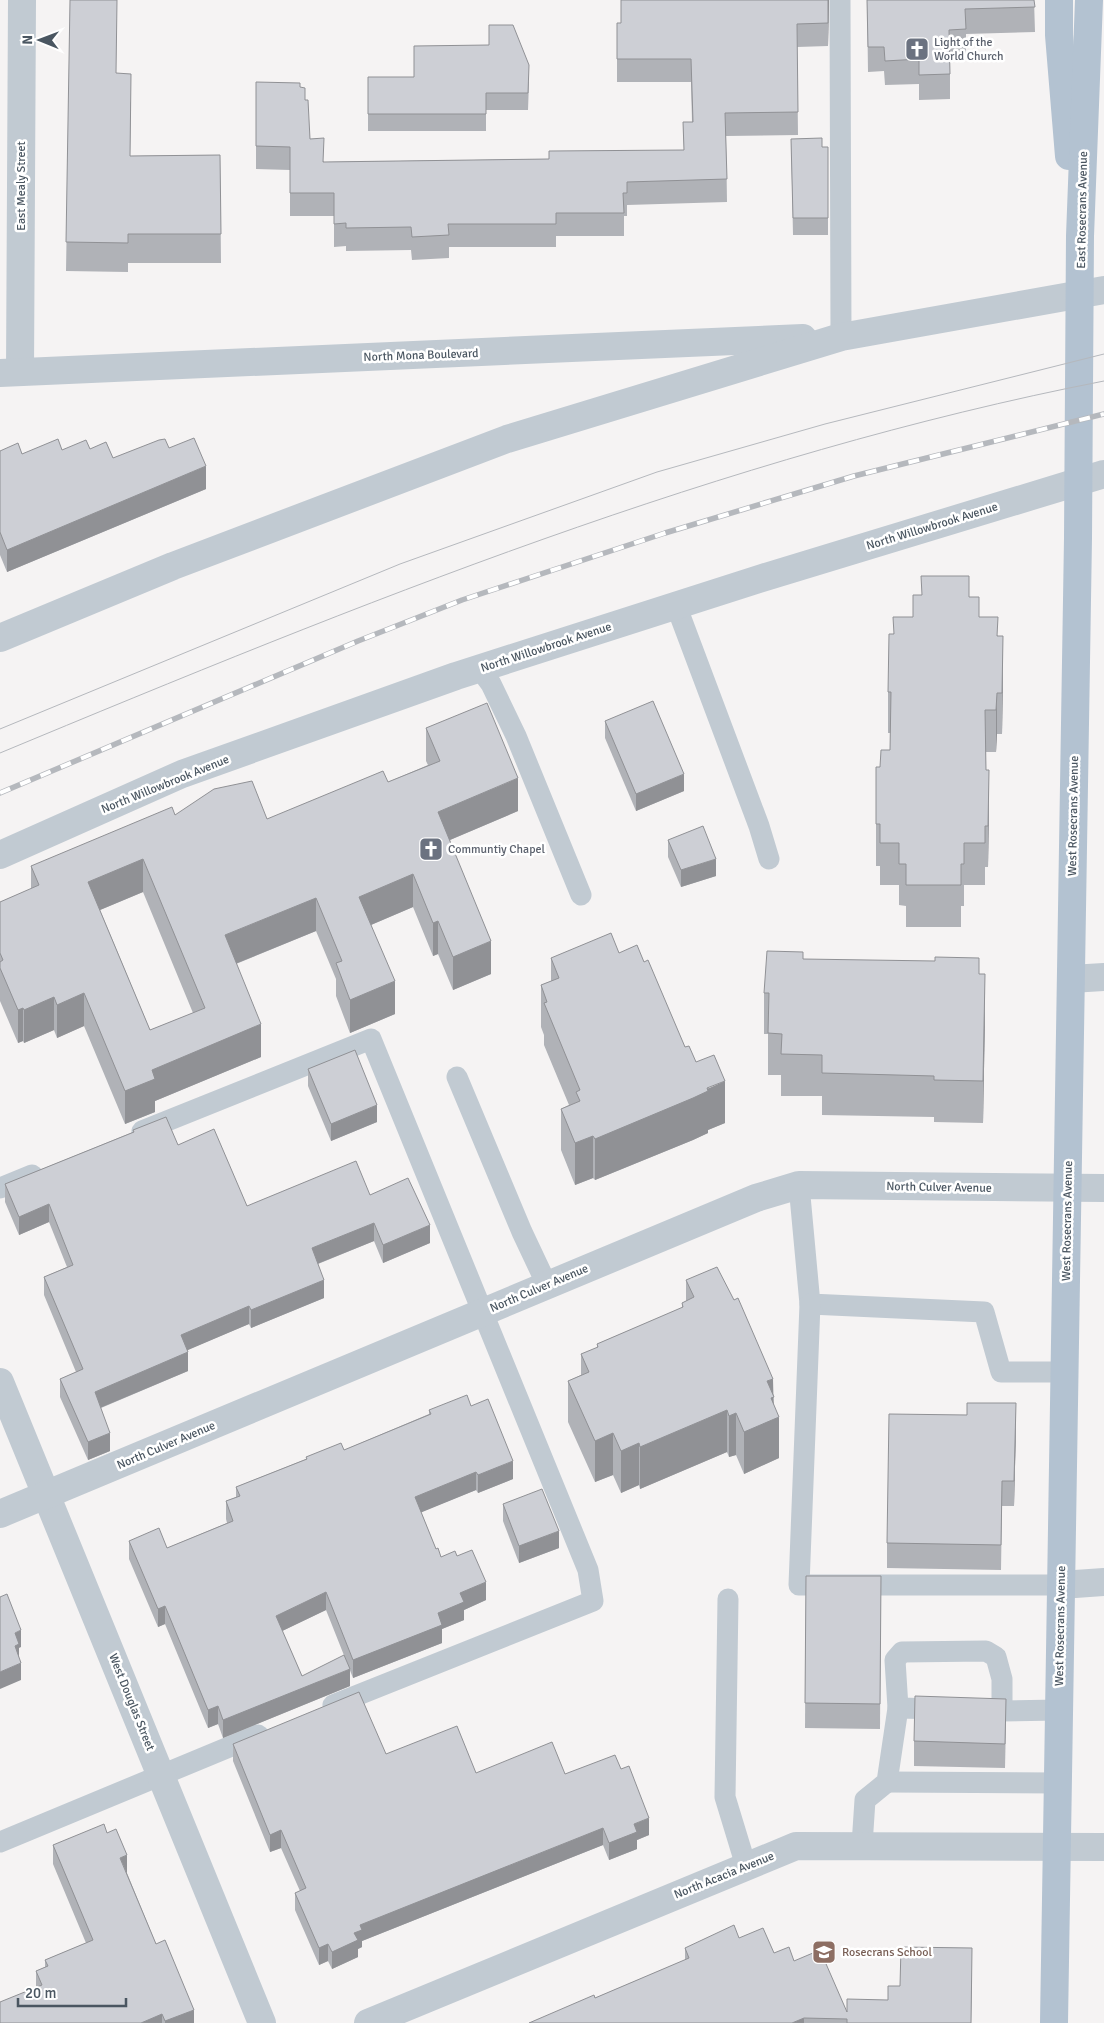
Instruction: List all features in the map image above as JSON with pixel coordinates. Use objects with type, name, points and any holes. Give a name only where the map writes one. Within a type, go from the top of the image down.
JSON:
[{"type":"main road","points":[[1059,0],[1059,35],[1067,144],[1080,236]]},
{"type":"main road","name":"East Rosecrans Avenue","points":[[1080,420],[1092,293],[1080,236],[1089,0]]},
{"type":"main road","name":"West Rosecrans Avenue","points":[[1054,2023],[1071,978],[1091,478],[1080,420]]},
{"type":"street","name":"East Mealy Street","points":[[10,373],[22,0]]},
{"type":"street","points":[[0,638],[173,566],[507,439],[841,336],[1092,293]]},
{"type":"street","name":"North Mona Boulevard","points":[[10,373],[841,336]]},
{"type":"street","name":"North Willowbrook Avenue","points":[[0,855],[182,774],[480,669],[676,606],[1091,478]]},
{"type":"street","points":[[1071,978],[1104,977]]},
{"type":"street","name":"North Culver Avenue","points":[[0,1514],[756,1198],[799,1185],[1104,1188]]},
{"type":"street","name":"West Douglas Street","points":[[0,1382],[262,2023]]},
{"type":"street","points":[[1061,1584],[1104,1582]]},
{"type":"street","name":"North Acacia Avenue","points":[[368,2023],[796,1846],[1104,1847]]},
{"type":"lane","points":[[840,0],[841,336]]},
{"type":"lane","points":[[676,606],[759,826],[769,860]]},
{"type":"lane","points":[[480,669],[490,684],[516,736],[581,895]]},
{"type":"lane","points":[[120,1140],[370,1039],[588,1570],[592,1601],[317,1712]]},
{"type":"lane","points":[[458,1077],[522,1232],[547,1285]]},
{"type":"lane","points":[[0,1188],[46,1170]]},
{"type":"lane","points":[[799,1185],[810,1304],[799,1585],[1061,1584]]},
{"type":"lane","points":[[810,1304],[984,1312],[1001,1372],[1064,1372]]},
{"type":"lane","points":[[728,1599],[725,1797],[746,1866]]},
{"type":"lane","points":[[887,1782],[898,1708],[895,1660],[902,1652],[986,1651],[996,1657],[1002,1679],[1002,1711]]},
{"type":"lane","points":[[898,1708],[1002,1711],[1059,1710]]},
{"type":"lane","points":[[0,1842],[280,1726]]},
{"type":"lane","points":[[862,1845],[865,1800],[887,1782],[1058,1783]]},
{"type":"building","points":[[70,0],[117,0],[116,73],[131,74],[130,156],[220,155],[221,234],[128,234],[128,243],[66,242]]},
{"type":"building","points":[[621,0],[828,0],[828,23],[797,24],[798,112],[725,113],[727,179],[627,182],[627,193],[623,193],[624,213],[556,213],[556,224],[448,224],[449,235],[412,237],[411,227],[346,228],[346,223],[334,224],[334,193],[290,193],[290,147],[256,146],[256,82],[300,83],[300,87],[305,88],[305,100],[308,100],[310,139],[324,138],[323,162],[549,159],[549,151],[684,150],[683,122],[693,122],[691,59],[617,59],[617,23],[621,23]]},
{"type":"building","points":[[867,0],[1034,0],[1035,7],[965,9],[966,29],[949,30],[950,74],[919,75],[919,59],[885,61],[884,47],[868,47]]},
{"type":"building","points":[[489,25],[513,25],[529,65],[528,93],[486,93],[486,114],[368,114],[368,77],[414,77],[414,46],[489,45]]},
{"type":"building","points":[[822,138],[822,147],[828,147],[828,218],[793,218],[791,139]]},
{"type":"building","points":[[194,438],[206,466],[7,550],[0,532],[0,451],[18,443],[22,454],[58,439],[62,450],[86,440],[90,449],[106,442],[113,458],[159,440],[165,439],[169,448]]},
{"type":"building","points":[[921,576],[969,576],[969,597],[979,597],[979,617],[998,617],[997,636],[1003,636],[1002,693],[997,693],[996,710],[985,710],[986,770],[989,770],[988,826],[985,826],[985,843],[964,843],[961,885],[906,885],[906,864],[899,864],[899,843],[880,843],[880,824],[876,824],[876,767],[880,767],[881,750],[890,750],[889,634],[894,634],[893,617],[913,617],[913,595],[922,595]]},
{"type":"building","points":[[653,701],[684,774],[636,794],[605,721]]},
{"type":"building","points":[[487,703],[518,778],[438,812],[491,941],[453,957],[438,921],[433,923],[413,874],[359,897],[395,981],[350,1000],[336,963],[342,961],[316,898],[225,935],[261,1024],[152,1070],[155,1079],[125,1091],[84,993],[57,1005],[54,997],[24,1010],[23,1008],[18,1010],[0,968],[0,962],[3,960],[0,953],[0,902],[39,885],[31,866],[172,807],[175,815],[214,789],[252,781],[267,819],[383,771],[388,782],[440,761],[426,728]],"holes":[[[143,859],[205,1008],[150,1030],[88,882]]]},
{"type":"building","points":[[703,826],[716,859],[681,870],[668,840]]},
{"type":"building","points":[[611,933],[619,953],[637,945],[644,962],[648,960],[685,1047],[689,1046],[696,1062],[714,1055],[725,1081],[707,1088],[708,1091],[693,1098],[595,1139],[593,1136],[575,1143],[561,1109],[580,1101],[576,1092],[580,1090],[544,1003],[547,1002],[541,985],[559,978],[551,958]]},
{"type":"building","points":[[767,951],[803,952],[803,959],[935,961],[935,957],[979,958],[979,974],[985,974],[983,1081],[934,1080],[934,1076],[822,1073],[822,1055],[781,1054],[782,1034],[768,1033],[769,993],[764,993]]},
{"type":"building","points":[[355,1050],[377,1105],[331,1124],[308,1069]]},
{"type":"building","points":[[166,1117],[178,1145],[214,1129],[247,1206],[356,1161],[370,1195],[408,1178],[430,1225],[383,1245],[374,1223],[312,1248],[324,1280],[251,1310],[249,1306],[181,1335],[188,1352],[95,1392],[110,1433],[88,1442],[60,1379],[83,1369],[44,1277],[73,1265],[49,1204],[19,1217],[5,1184],[134,1132],[133,1130]]},
{"type":"building","points":[[717,1267],[734,1300],[738,1298],[773,1379],[767,1381],[774,1397],[771,1398],[779,1417],[744,1432],[736,1413],[729,1416],[727,1410],[640,1447],[639,1443],[621,1451],[613,1433],[595,1441],[568,1381],[589,1372],[581,1354],[598,1347],[597,1344],[683,1307],[682,1303],[694,1297],[686,1280]]},
{"type":"building","points":[[467,1395],[471,1406],[488,1399],[513,1461],[478,1475],[476,1472],[415,1497],[441,1557],[455,1551],[457,1556],[472,1550],[486,1582],[460,1593],[464,1602],[438,1613],[442,1625],[353,1660],[326,1592],[276,1616],[302,1676],[344,1655],[350,1669],[223,1720],[218,1706],[208,1710],[165,1606],[158,1609],[129,1541],[159,1528],[167,1548],[233,1521],[226,1501],[240,1496],[236,1487],[307,1459],[306,1457],[341,1443],[344,1450],[431,1414],[429,1410]]},
{"type":"building","points":[[967,1403],[1016,1403],[1014,1481],[1002,1481],[1001,1545],[887,1543],[889,1414],[967,1415]]},
{"type":"building","points":[[542,1489],[559,1531],[519,1546],[503,1504]]},
{"type":"building","points":[[806,1576],[881,1576],[880,1704],[805,1703]]},
{"type":"building","points":[[7,1594],[21,1630],[15,1633],[19,1644],[15,1646],[21,1663],[0,1672],[0,1597]]},
{"type":"building","points":[[359,1692],[386,1754],[457,1726],[476,1773],[552,1742],[565,1774],[615,1755],[621,1769],[629,1766],[649,1818],[634,1824],[637,1832],[609,1843],[603,1828],[360,1925],[362,1930],[354,1933],[358,1940],[332,1952],[328,1944],[319,1948],[295,1893],[306,1888],[281,1830],[270,1835],[233,1744]]},
{"type":"building","points":[[915,1696],[1006,1699],[1005,1744],[914,1741]]},
{"type":"building","points":[[104,1824],[107,1833],[116,1829],[127,1855],[120,1858],[156,1944],[165,1940],[194,2010],[165,2021],[162,2014],[141,2023],[0,2023],[0,2002],[42,1985],[36,1971],[48,1966],[45,1960],[93,1940],[53,1845]]},
{"type":"building","points":[[734,1925],[739,1938],[763,1928],[774,1953],[789,1947],[794,1961],[820,1950],[847,2012],[847,1999],[888,2000],[888,1986],[900,1986],[901,1947],[972,1948],[971,2023],[847,2023],[847,2019],[804,2018],[792,2023],[529,2023],[594,1995],[595,1998],[689,1958],[685,1948]]},
{"type":"tram line","points":[[0,729],[400,564],[657,472],[825,424],[1104,354]]},
{"type":"tram line","points":[[0,753],[269,643],[406,590],[543,539],[682,492],[821,450],[962,412],[1104,381]]},
{"type":"railway","points":[[0,793],[358,641],[462,600],[665,533],[854,476],[1104,414]]},
{"type":"place","name":"Light of the World Church","points":[[917,49]]},
{"type":"place","name":"Communtiy Chapel","points":[[431,849]]},
{"type":"place","name":"Rosecrans School","points":[[824,1952]]}]
